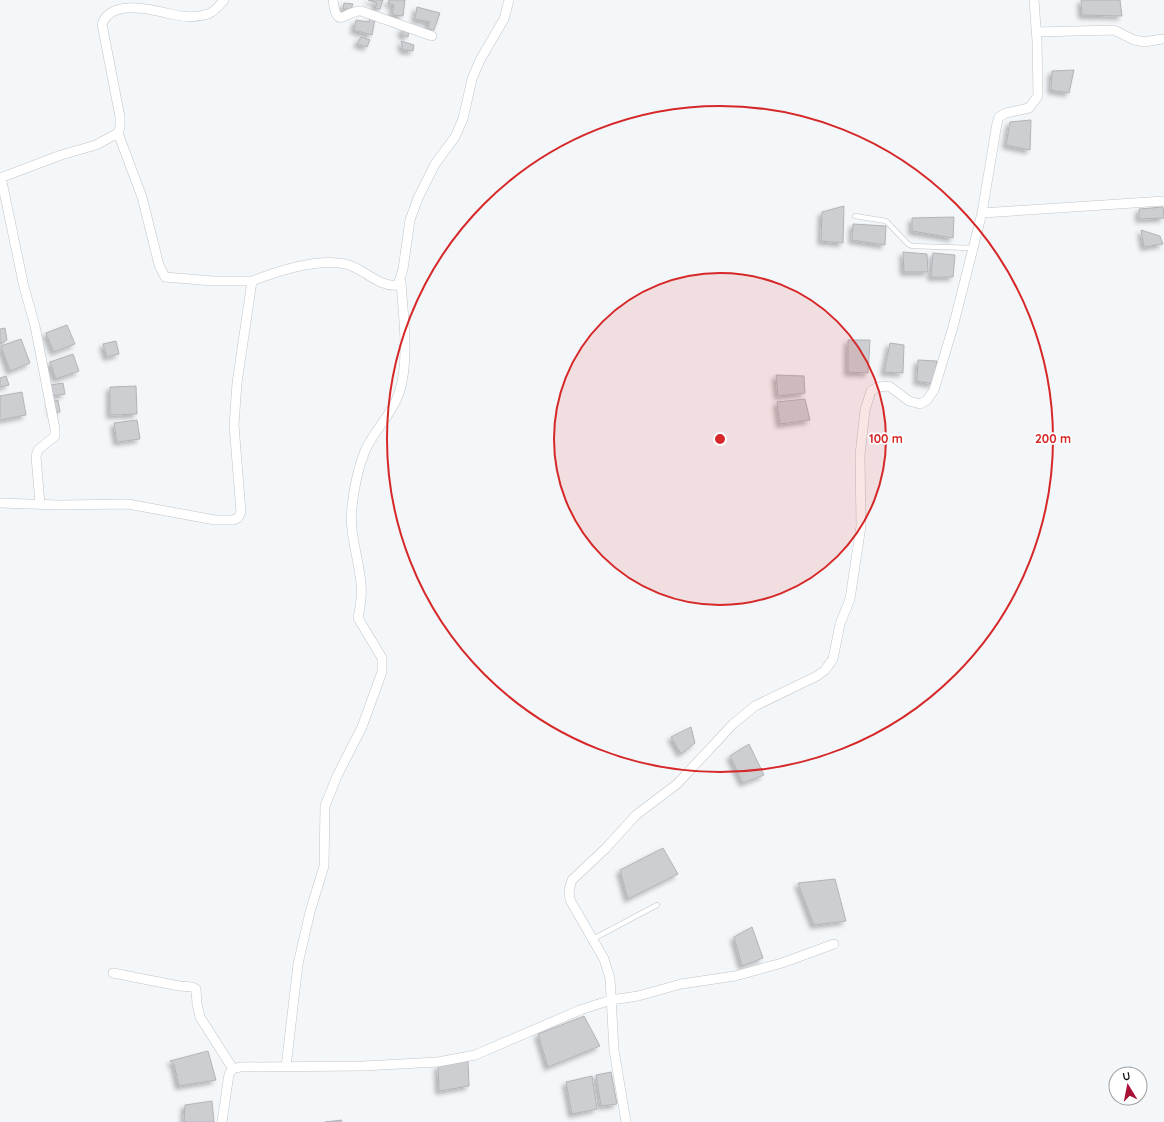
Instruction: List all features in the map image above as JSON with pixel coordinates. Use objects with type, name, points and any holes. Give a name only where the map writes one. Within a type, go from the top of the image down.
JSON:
[{"type":"street","points":[[224,0],[210,14],[195,17],[172,14],[138,2],[124,1],[112,6],[104,14],[102,24],[120,117],[118,134],[142,197],[159,265],[165,277],[213,281],[252,281],[274,272],[311,264],[333,263],[346,264],[380,282],[395,286],[400,282]]},
{"type":"street","points":[[333,0],[335,12],[340,17],[344,18],[356,11],[361,11],[432,36]]},
{"type":"street","points":[[286,1067],[298,964],[310,912],[324,866],[325,806],[337,776],[362,727],[382,672],[382,658],[358,618],[361,601],[361,577],[351,531],[351,508],[356,480],[366,450],[392,410],[402,379],[404,325],[400,282],[410,220],[418,198],[435,164],[455,137],[463,119],[472,79],[480,60],[504,19],[509,0]]},
{"type":"street","points":[[626,1122],[614,1050],[610,978],[604,958],[570,900],[569,890],[572,880],[606,848],[636,815],[677,784],[733,724],[755,706],[816,676],[825,670],[833,659],[840,624],[850,599],[861,526],[860,455],[865,410],[871,391],[878,387],[889,386],[909,401],[920,404],[927,400],[934,390],[974,248],[982,213],[999,117],[1006,113],[1029,108],[1038,96],[1034,0]]},
{"type":"street","points":[[1036,32],[1114,30],[1134,40],[1144,42],[1162,39]]},
{"type":"street","points":[[40,504],[36,456],[38,450],[55,436],[55,429],[35,326],[24,287],[0,177],[61,155],[96,145],[118,134]]},
{"type":"street","points":[[982,213],[1164,201]]},
{"type":"street","points":[[0,502],[40,504],[128,504],[215,520],[233,520],[238,518],[241,512],[234,425],[237,383],[252,281]]},
{"type":"street","points":[[222,1122],[229,1074],[232,1069],[240,1067],[363,1066],[423,1062],[475,1055],[580,1010],[611,1000],[638,996],[681,984],[735,976],[782,963],[834,944]]},
{"type":"street","points":[[113,973],[179,986],[192,986],[196,989],[200,1017],[232,1069]]},
{"type":"lane","points":[[855,216],[886,220],[908,244],[912,246],[974,248]]},
{"type":"lane","points":[[593,939],[657,905]]},
{"type":"building","points":[[368,0],[383,0],[380,9],[375,9],[377,3]]},
{"type":"building","points":[[389,0],[405,0],[403,16],[392,15],[394,5],[388,3]]},
{"type":"building","points":[[1081,0],[1120,0],[1122,16],[1082,15]]},
{"type":"building","points":[[344,3],[353,4],[351,9],[343,9]]},
{"type":"building","points":[[417,7],[440,13],[434,30],[427,29],[430,22],[415,19]]},
{"type":"building","points":[[370,18],[375,19],[372,35],[354,30],[356,20],[369,22]]},
{"type":"building","points":[[402,28],[409,29],[408,37],[402,35]]},
{"type":"building","points":[[361,37],[370,40],[367,47],[357,44]]},
{"type":"building","points":[[401,41],[414,45],[413,51],[403,50]]},
{"type":"building","points":[[1074,70],[1069,93],[1051,90],[1052,71]]},
{"type":"building","points":[[1031,120],[1030,150],[1006,145],[1010,122]]},
{"type":"building","points":[[844,206],[843,243],[821,241],[822,212]]},
{"type":"building","points":[[1163,207],[1164,218],[1139,219],[1139,209]]},
{"type":"building","points":[[954,217],[953,238],[912,231],[912,218]]},
{"type":"building","points":[[853,224],[886,226],[885,245],[852,240]]},
{"type":"building","points":[[1141,230],[1160,236],[1163,244],[1144,247]]},
{"type":"building","points":[[903,252],[927,254],[928,272],[904,272]]},
{"type":"building","points":[[933,253],[955,255],[953,277],[931,277]]},
{"type":"building","points":[[67,325],[75,344],[54,352],[46,333]]},
{"type":"building","points":[[5,328],[7,340],[0,344],[0,329]]},
{"type":"building","points":[[21,339],[30,363],[10,371],[1,346]]},
{"type":"building","points":[[848,340],[870,340],[868,373],[848,372]]},
{"type":"building","points":[[116,341],[119,354],[107,357],[103,344]]},
{"type":"building","points":[[890,343],[904,345],[903,373],[884,372]]},
{"type":"building","points":[[73,354],[79,371],[56,379],[50,362]]},
{"type":"building","points":[[918,360],[937,361],[933,384],[917,381]]},
{"type":"building","points":[[776,375],[804,376],[805,393],[778,396]]},
{"type":"building","points":[[6,376],[9,385],[0,387],[0,378]]},
{"type":"building","points":[[63,383],[65,394],[53,396],[51,385]]},
{"type":"building","points":[[136,386],[137,414],[110,415],[110,387]]},
{"type":"building","points":[[22,392],[26,415],[0,420],[0,396]]},
{"type":"building","points":[[805,399],[810,420],[780,424],[777,402]]},
{"type":"building","points":[[58,400],[60,412],[53,413],[51,402]]},
{"type":"building","points":[[137,420],[140,439],[117,442],[114,423]]},
{"type":"building","points":[[691,727],[695,743],[681,754],[671,737]]},
{"type":"building","points":[[749,744],[764,775],[743,783],[730,756]]},
{"type":"building","points":[[663,848],[678,874],[628,899],[620,870]]},
{"type":"building","points":[[835,879],[846,921],[814,925],[798,883]]},
{"type":"building","points":[[752,927],[763,958],[742,966],[734,937]]},
{"type":"building","points":[[584,1016],[600,1046],[548,1067],[538,1034]]},
{"type":"building","points":[[208,1051],[216,1080],[179,1086],[174,1064],[170,1061]]},
{"type":"building","points":[[468,1061],[469,1086],[439,1091],[438,1066]]},
{"type":"building","points":[[611,1072],[617,1104],[601,1106],[596,1075]]},
{"type":"building","points":[[592,1076],[597,1109],[572,1114],[566,1082]]},
{"type":"building","points":[[212,1101],[214,1122],[184,1122],[185,1105]]},
{"type":"building","points":[[342,1120],[341,1122],[325,1122]]}]
